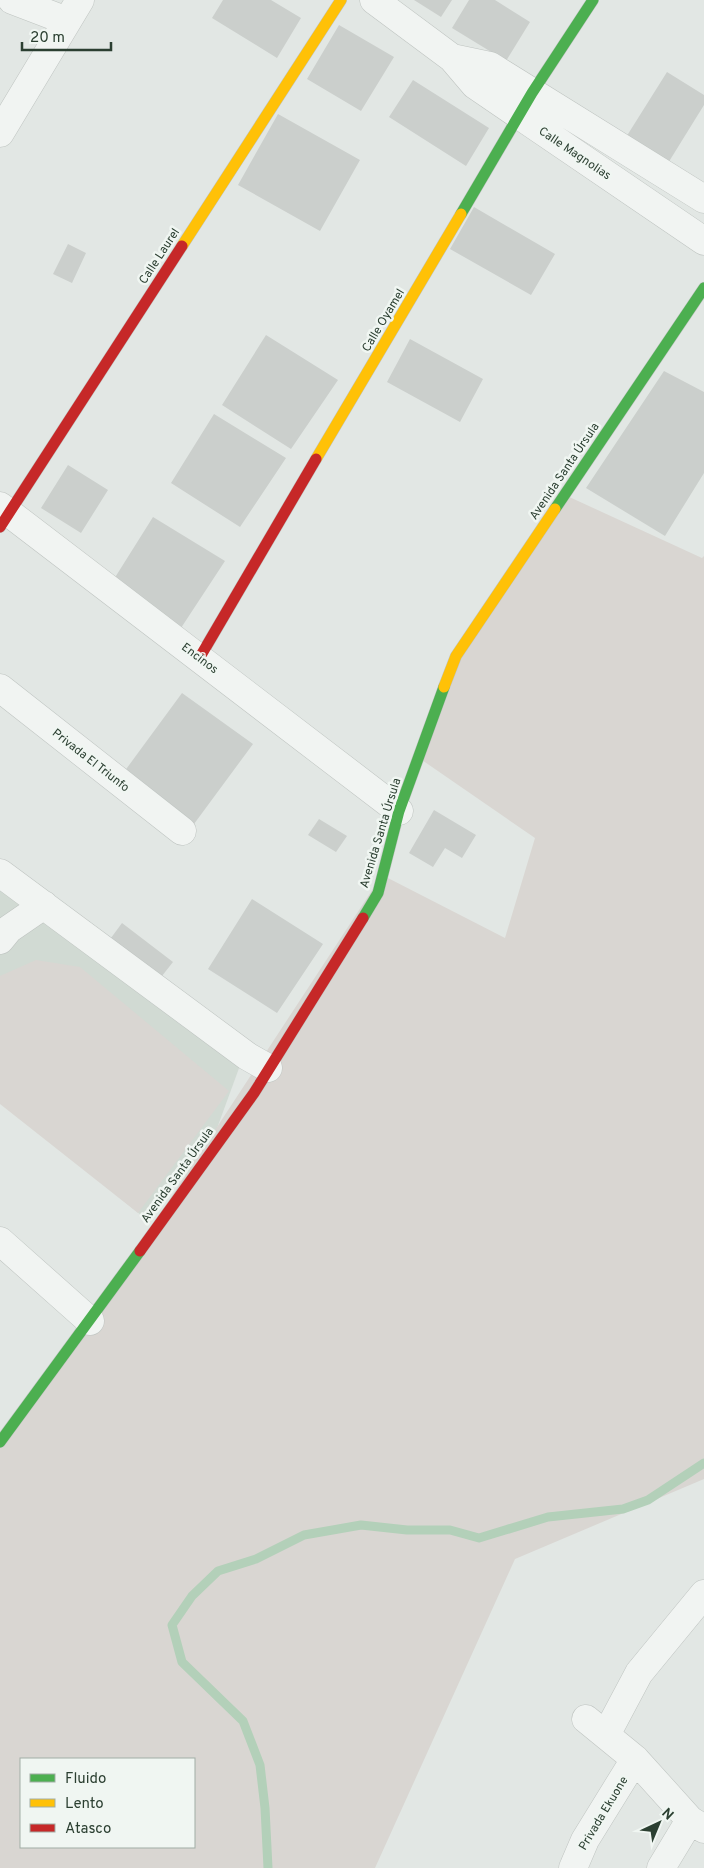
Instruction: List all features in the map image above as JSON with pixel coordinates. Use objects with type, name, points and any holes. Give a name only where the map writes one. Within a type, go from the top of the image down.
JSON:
[{"type":"street","points":[[0,132],[74,11],[12,0]]},
{"type":"street","name":"Calle Laurel","points":[[3,516],[341,0]]},
{"type":"street","name":"Calle Magnolias","points":[[374,0],[452,58],[475,85],[526,104],[704,199]]},
{"type":"street","name":"Calle Oyamel","points":[[200,657],[526,104],[593,0]]},
{"type":"street","name":"Calle Magnolias","points":[[526,104],[704,242]]},
{"type":"street","name":"Avenida Santa Úrsula","points":[[0,1442],[90,1321],[254,1093],[378,893],[399,811],[456,656],[704,288]]},
{"type":"street","name":"Encinos","points":[[3,516],[200,657],[399,811]]},
{"type":"street","name":"Privada El Triunfo","points":[[0,688],[182,831]]},
{"type":"street","points":[[0,873],[247,1056],[268,1068]]},
{"type":"street","points":[[0,940],[9,929],[44,905]]},
{"type":"street","points":[[0,1241],[90,1321]]},
{"type":"street","points":[[661,1868],[697,1824],[635,1759],[596,1727],[704,1594]]},
{"type":"street","name":"Privada Ekuone","points":[[573,1868],[585,1840],[635,1759]]},
{"type":"shaded area","points":[[565,495],[702,558],[704,556],[704,1479],[515,1559],[375,1868],[0,1868],[0,1445],[90,1321],[382,875],[505,938],[535,838],[419,758],[456,656]]},
{"type":"shaded area","points":[[0,860],[242,1060],[212,1142],[147,1220],[0,1100]]},
{"type":"shaded area","points":[[36,960],[80,967],[229,1091],[138,1213],[0,1104],[0,976]]},
{"type":"building","points":[[223,0],[271,0],[301,18],[277,58],[212,18]]},
{"type":"building","points":[[414,0],[452,0],[441,17]]},
{"type":"building","points":[[469,0],[495,0],[530,22],[506,61],[452,28]]},
{"type":"building","points":[[339,25],[394,57],[361,111],[307,79]]},
{"type":"building","points":[[667,72],[704,95],[704,105],[665,168],[623,142]]},
{"type":"building","points":[[413,80],[489,128],[466,166],[389,117]]},
{"type":"building","points":[[278,114],[360,160],[320,231],[238,185]]},
{"type":"building","points":[[474,207],[555,254],[531,295],[450,249]]},
{"type":"building","points":[[68,244],[86,253],[72,283],[53,274]]},
{"type":"building","points":[[266,335],[338,380],[291,449],[222,405]]},
{"type":"building","points":[[410,339],[483,379],[460,422],[387,382]]},
{"type":"building","points":[[664,371],[704,392],[704,473],[665,536],[586,488]]},
{"type":"building","points":[[214,414],[286,458],[240,527],[171,483]]},
{"type":"building","points":[[68,465],[108,490],[81,533],[41,508]]},
{"type":"building","points":[[153,517],[225,561],[179,631],[109,587]]},
{"type":"building","points":[[182,693],[253,744],[194,824],[124,772]]},
{"type":"building","points":[[434,810],[476,835],[462,858],[445,848],[433,867],[409,853]]},
{"type":"building","points":[[319,819],[347,836],[336,852],[308,835]]},
{"type":"building","points":[[252,899],[323,944],[277,1013],[208,969]]},
{"type":"building","points":[[122,923],[173,962],[158,981],[108,942]]},
{"type":"waterway","points":[[268,1868],[265,1808],[260,1765],[243,1721],[182,1662],[172,1625],[192,1596],[218,1571],[256,1559],[304,1535],[361,1525],[407,1530],[450,1530],[479,1538],[548,1517],[623,1509],[648,1500],[704,1463]]},
{"type":"traffic: fast","points":[[461,214],[532,93],[593,0]]},
{"type":"traffic: fast","points":[[555,509],[704,288]]},
{"type":"traffic: fast","points":[[363,918],[378,893],[399,811],[444,687]]},
{"type":"traffic: fast","points":[[0,1442],[140,1251]]},
{"type":"traffic: slow","points":[[182,246],[341,0]]},
{"type":"traffic: slow","points":[[316,459],[461,214]]},
{"type":"traffic: slow","points":[[444,687],[456,656],[555,509]]},
{"type":"traffic: jam","points":[[0,527],[182,246]]},
{"type":"traffic: jam","points":[[200,657],[316,459]]},
{"type":"traffic: jam","points":[[140,1251],[254,1093],[363,918]]}]
